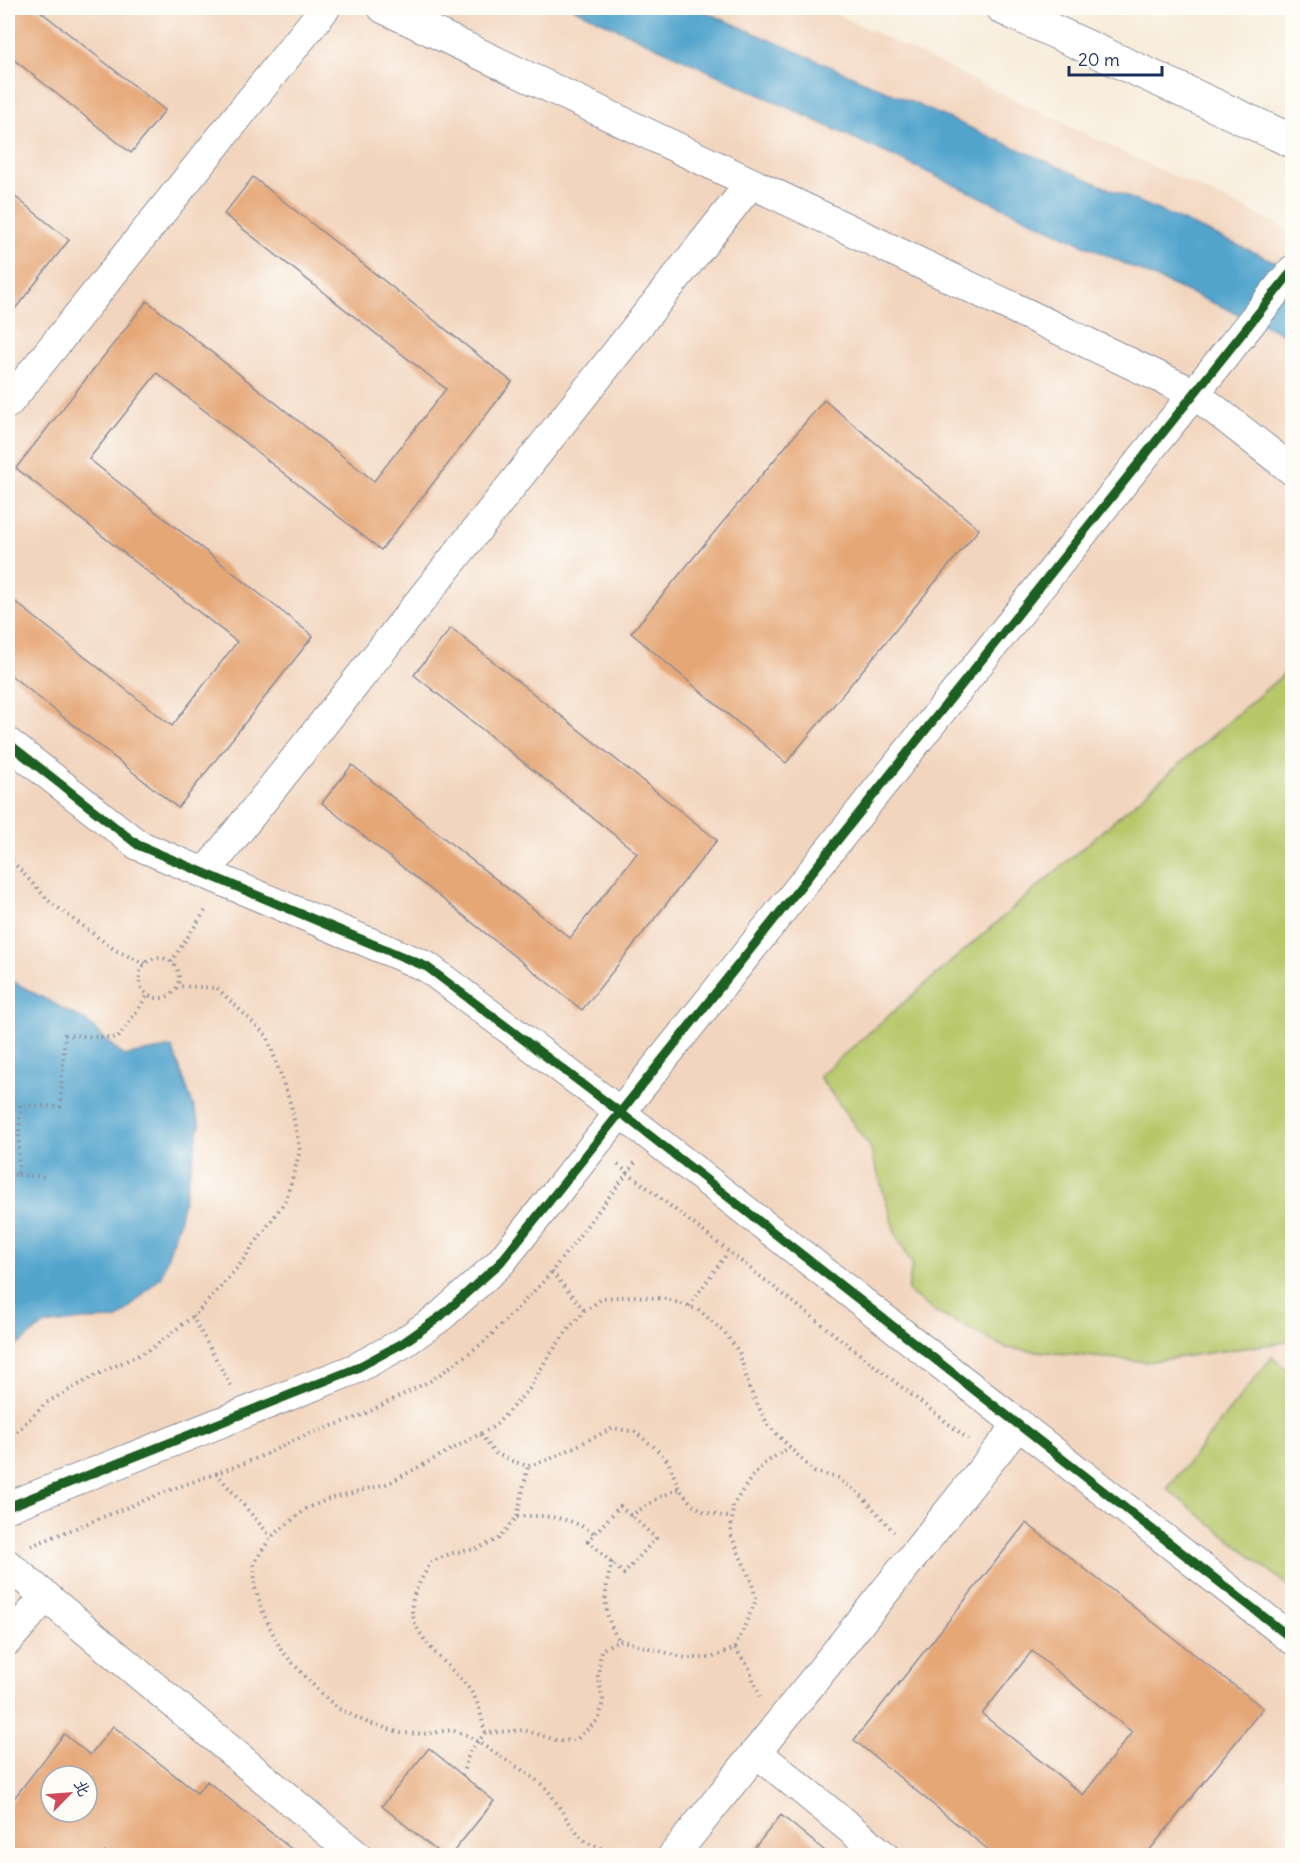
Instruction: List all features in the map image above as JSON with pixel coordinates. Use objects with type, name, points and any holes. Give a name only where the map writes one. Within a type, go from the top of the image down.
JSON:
[{"type":"street","points":[[8,403],[325,8]]},
{"type":"street","points":[[383,8],[1195,394],[1293,470]]},
{"type":"street","points":[[1003,8],[1293,141]]},
{"type":"street","points":[[215,877],[751,183]]},
{"type":"street","points":[[8,1507],[355,1369],[403,1342],[441,1316],[500,1263],[1293,271]]},
{"type":"street","points":[[8,743],[138,845],[427,967],[621,1113],[1293,1639]]},
{"type":"street","points":[[673,1856],[1019,1424]]},
{"type":"street","points":[[8,1565],[357,1856]]},
{"type":"street","points":[[8,1640],[46,1596]]},
{"type":"street","points":[[763,1743],[884,1856]]},
{"type":"path","points":[[8,857],[50,902],[115,950],[145,964]]},
{"type":"path","points":[[171,962],[215,877]]},
{"type":"path","points":[[158,958],[171,962],[179,973],[178,986],[174,992],[163,998],[148,995],[140,983],[139,976],[145,964],[158,958]]},
{"type":"path","points":[[8,1440],[46,1403],[96,1375],[151,1349],[192,1316],[239,1266],[286,1200],[300,1151],[291,1105],[267,1036],[217,988],[178,986]]},
{"type":"path","points":[[18,1175],[20,1105],[60,1107],[65,1035],[118,1038],[148,995]]},
{"type":"path","points":[[593,1146],[992,1458]]},
{"type":"path","points":[[8,1175],[47,1177]]},
{"type":"path","points":[[689,1306],[728,1252]]},
{"type":"path","points":[[552,1272],[585,1311]]},
{"type":"path","points":[[643,1856],[610,1851],[587,1843],[573,1828],[547,1789],[530,1775],[467,1735],[451,1730],[424,1734],[401,1733],[366,1722],[337,1708],[281,1650],[264,1615],[255,1588],[254,1563],[271,1538],[306,1509],[326,1500],[389,1483],[495,1426],[529,1389],[546,1360],[569,1328],[585,1311],[603,1298],[633,1296],[667,1299],[689,1306],[699,1310],[726,1333],[739,1352],[750,1389],[768,1425],[814,1472],[838,1479],[863,1497],[914,1554]]},
{"type":"path","points":[[192,1316],[245,1413]]},
{"type":"path","points":[[481,1434],[493,1452],[528,1466],[548,1460],[612,1428],[635,1432],[668,1461],[679,1489],[692,1504],[705,1512],[732,1518]]},
{"type":"path","points":[[612,1562],[605,1589],[606,1610],[611,1629],[619,1640],[686,1658],[711,1658],[735,1648],[756,1600],[752,1582],[731,1535],[733,1505],[751,1478],[765,1463],[790,1447]]},
{"type":"path","points":[[485,1733],[480,1712],[471,1691],[434,1650],[413,1622],[412,1603],[431,1562],[452,1553],[476,1549],[498,1539],[516,1518],[528,1466]]},
{"type":"path","points":[[216,1473],[271,1538]]},
{"type":"path","points":[[630,1516],[660,1497],[679,1489]]},
{"type":"path","points":[[620,1506],[630,1516],[656,1538],[624,1574],[588,1542],[620,1506]]},
{"type":"path","points":[[516,1518],[539,1515],[560,1517],[583,1526],[595,1534]]},
{"type":"path","points":[[462,1775],[470,1750],[485,1733],[524,1730],[559,1741],[576,1740],[599,1719],[603,1700],[598,1676],[601,1650],[619,1640]]},
{"type":"path","points":[[735,1648],[749,1668],[763,1743]]},
{"type":"shaded area","points":[[8,8],[824,8],[1292,231],[1292,1855],[8,1856]]},
{"type":"green space","points":[[1292,667],[1292,1341],[1146,1362],[1006,1348],[934,1311],[908,1291],[912,1264],[896,1235],[870,1147],[819,1076]]},
{"type":"green space","points":[[1272,1357],[1292,1374],[1292,1589],[1167,1489]]},
{"type":"water","points":[[573,8],[697,8],[1292,269],[1292,337],[1160,280]]},
{"type":"water","points":[[8,979],[86,1021],[123,1056],[172,1047],[200,1124],[179,1222],[161,1276],[118,1319],[82,1320],[44,1325],[8,1352]]},
{"type":"building","points":[[8,8],[36,8],[165,110],[131,153],[8,55]]},
{"type":"building","points":[[253,177],[512,382],[381,550],[157,373],[89,459],[313,636],[178,808],[8,673],[8,596],[172,726],[237,642],[16,468],[147,301],[374,481],[446,389],[224,214]]},
{"type":"building","points":[[8,191],[69,240],[8,318]]},
{"type":"building","points":[[824,400],[979,529],[786,763],[631,633]]},
{"type":"building","points":[[451,628],[717,840],[582,1010],[322,803],[352,765],[570,938],[637,853],[414,675]]},
{"type":"building","points":[[1026,1523],[1263,1708],[1145,1856],[996,1856],[854,1740]],"holes":[[[1032,1651],[1132,1732],[1083,1795],[982,1714]]]},
{"type":"building","points":[[113,1726],[197,1793],[207,1781],[300,1856],[108,1856],[105,1852],[102,1856],[8,1856],[8,1806],[39,1766],[39,1824],[99,1824],[99,1764],[41,1764],[64,1734],[90,1755]]},
{"type":"building","points":[[429,1748],[494,1801],[450,1856],[443,1856],[382,1806]]},
{"type":"building","points":[[781,1815],[831,1856],[748,1856]]},
{"type":"cycle path","points":[[8,1507],[355,1369],[403,1343],[441,1316],[500,1263],[1292,271]]},
{"type":"cycle path","points":[[8,743],[138,845],[427,967],[621,1113],[1292,1639]]}]
